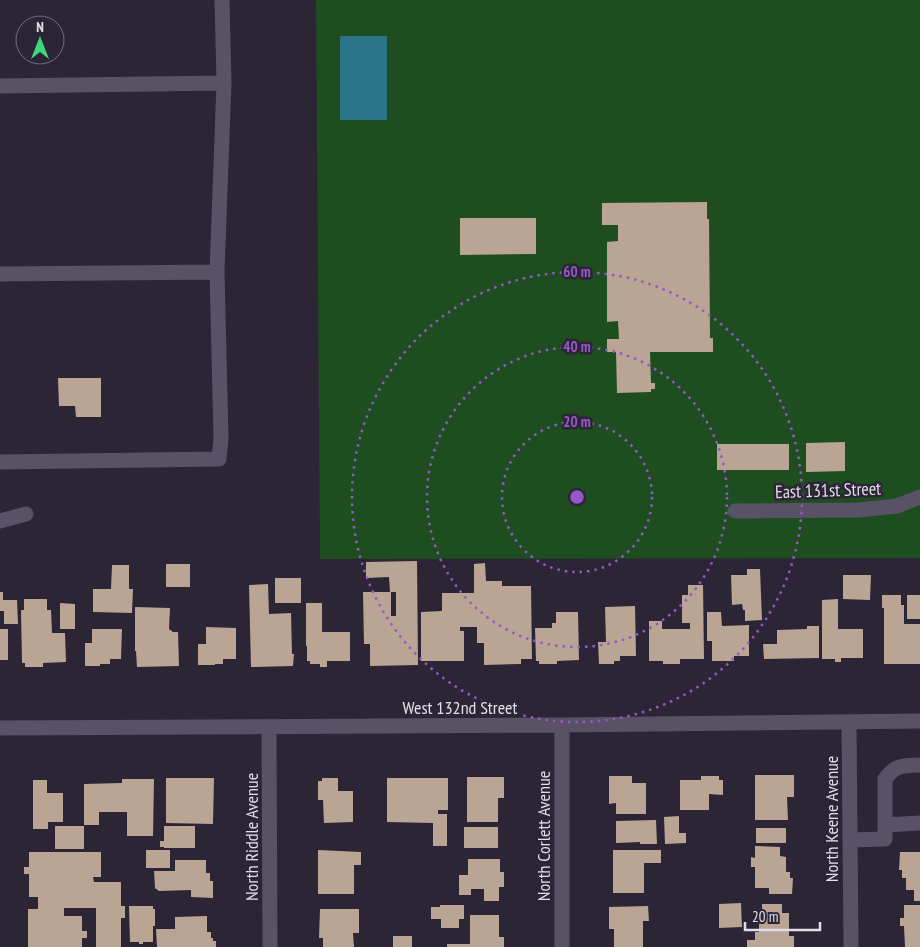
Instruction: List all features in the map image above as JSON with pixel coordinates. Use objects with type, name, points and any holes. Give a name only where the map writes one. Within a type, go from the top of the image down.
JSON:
[{"type":"street","points":[[0,462],[219,459],[221,438],[217,272],[224,83],[222,0]]},
{"type":"street","points":[[0,86],[224,83]]},
{"type":"street","points":[[0,274],[217,272]]},
{"type":"street","name":"East 131st Street","points":[[735,511],[858,510],[897,506],[920,497]]},
{"type":"street","points":[[0,521],[26,514]]},
{"type":"street","name":"West 132nd Street","points":[[0,728],[920,721]]},
{"type":"street","name":"North Keene Avenue","points":[[849,722],[851,947]]},
{"type":"street","name":"North Corlett Avenue","points":[[562,725],[562,947]]},
{"type":"street","name":"North Riddle Avenue","points":[[269,727],[270,947]]},
{"type":"street","points":[[850,840],[885,839],[885,779],[891,771],[900,766],[920,765]]},
{"type":"street","points":[[885,825],[920,824]]},
{"type":"green space","points":[[316,0],[920,0],[920,558],[320,559]]},
{"type":"water","points":[[340,36],[387,36],[387,120],[340,120]]},
{"type":"building","points":[[707,202],[707,219],[709,219],[710,338],[713,338],[713,352],[650,352],[651,383],[655,383],[655,389],[651,389],[651,392],[617,393],[616,352],[607,352],[607,339],[619,339],[618,321],[607,322],[607,242],[618,241],[618,225],[602,225],[602,203]]},
{"type":"building","points":[[460,218],[536,218],[536,254],[460,255]]},
{"type":"building","points":[[58,378],[101,378],[101,417],[76,417],[75,406],[59,406]]},
{"type":"building","points":[[845,442],[845,471],[806,472],[806,443]]},
{"type":"building","points":[[717,444],[789,444],[789,470],[717,470]]},
{"type":"building","points":[[417,561],[418,665],[370,666],[370,644],[364,644],[363,592],[390,592],[389,577],[366,578],[366,562]],"holes":[[[391,592],[396,592],[396,616],[391,616]]]},
{"type":"building","points":[[485,563],[486,581],[502,581],[502,586],[531,586],[532,659],[521,659],[521,664],[484,665],[484,643],[477,643],[477,627],[460,627],[460,631],[464,631],[464,661],[421,661],[421,612],[442,611],[442,593],[474,593],[474,564]]},
{"type":"building","points":[[166,564],[190,564],[190,587],[166,587]]},
{"type":"building","points":[[112,565],[129,565],[129,589],[133,589],[132,613],[93,612],[93,589],[111,589]]},
{"type":"building","points":[[747,569],[760,569],[762,620],[745,621],[745,610],[743,610],[742,604],[732,605],[731,575],[747,575]]},
{"type":"building","points":[[843,575],[871,575],[870,600],[843,599]]},
{"type":"building","points":[[275,578],[301,578],[301,603],[275,603]]},
{"type":"building","points":[[268,584],[269,614],[291,613],[293,666],[251,667],[249,585]]},
{"type":"building","points":[[688,585],[703,585],[704,659],[680,659],[680,664],[663,664],[663,661],[649,661],[649,621],[662,621],[662,629],[690,629],[690,623],[682,623],[682,595],[688,595]]},
{"type":"building","points":[[0,592],[3,592],[3,600],[17,600],[18,624],[4,624],[4,611],[0,611]]},
{"type":"building","points":[[882,595],[901,595],[901,605],[904,605],[904,624],[920,624],[920,664],[884,664],[884,608],[882,608]]},
{"type":"building","points":[[907,595],[920,595],[920,619],[907,619]]},
{"type":"building","points":[[24,599],[47,599],[47,610],[51,610],[52,633],[65,633],[66,662],[43,663],[43,667],[25,667],[25,663],[22,663],[21,610],[24,610]]},
{"type":"building","points":[[838,599],[838,629],[863,629],[863,658],[841,658],[841,662],[835,662],[835,659],[822,659],[822,600]]},
{"type":"building","points":[[60,603],[75,604],[75,629],[60,629]]},
{"type":"building","points":[[306,603],[322,603],[322,632],[350,632],[350,661],[327,661],[327,667],[320,667],[320,664],[310,664],[310,661],[307,661]]},
{"type":"building","points":[[635,606],[636,656],[620,656],[620,661],[614,661],[614,664],[599,664],[598,642],[606,642],[605,607]]},
{"type":"building","points":[[135,607],[170,608],[169,629],[173,632],[178,632],[179,666],[137,667]]},
{"type":"building","points":[[556,612],[578,612],[579,660],[557,661],[557,664],[539,664],[539,661],[536,661],[535,628],[552,628],[552,623],[556,623]]},
{"type":"building","points":[[707,612],[721,612],[722,626],[749,625],[749,656],[734,656],[734,661],[712,661],[712,641],[707,641]]},
{"type":"building","points":[[807,626],[819,626],[819,658],[764,659],[763,644],[777,644],[777,630],[807,629]]},
{"type":"building","points":[[206,627],[236,628],[236,659],[223,659],[223,664],[198,665],[198,644],[206,644]]},
{"type":"building","points":[[0,629],[8,629],[8,660],[0,660]]},
{"type":"building","points":[[92,629],[122,629],[121,659],[110,659],[110,664],[100,664],[100,666],[85,666],[85,643],[92,643]]},
{"type":"building","points":[[755,775],[794,775],[794,797],[787,797],[788,820],[755,820]]},
{"type":"building","points":[[609,776],[632,776],[632,783],[646,783],[646,814],[616,814],[616,803],[609,804]]},
{"type":"building","points":[[701,776],[719,776],[719,780],[723,780],[723,795],[709,794],[709,810],[680,810],[680,780],[701,780]]},
{"type":"building","points":[[467,777],[504,777],[504,798],[498,798],[498,822],[467,822]]},
{"type":"building","points":[[166,778],[214,778],[213,824],[166,823]]},
{"type":"building","points":[[322,778],[338,778],[338,791],[353,791],[353,822],[324,823],[323,800],[318,800],[318,781],[322,781]]},
{"type":"building","points":[[387,778],[448,778],[448,810],[438,810],[438,814],[447,814],[447,846],[433,846],[433,823],[387,822]]},
{"type":"building","points":[[122,779],[154,779],[153,836],[127,836],[127,812],[99,812],[99,825],[84,825],[84,784],[122,783]]},
{"type":"building","points":[[33,780],[47,780],[47,793],[63,793],[63,822],[48,822],[48,829],[33,829]]},
{"type":"building","points":[[679,816],[679,833],[686,833],[686,843],[665,844],[664,817]]},
{"type":"building","points":[[656,820],[657,844],[640,844],[640,842],[616,843],[616,821]]},
{"type":"building","points":[[55,826],[84,826],[84,849],[55,849]]},
{"type":"building","points":[[164,826],[195,826],[195,848],[160,847],[160,841],[164,841]]},
{"type":"building","points":[[464,827],[498,827],[498,848],[464,848]]},
{"type":"building","points":[[756,828],[786,828],[786,843],[756,843]]},
{"type":"building","points":[[755,846],[780,847],[780,856],[786,857],[786,872],[790,872],[790,878],[793,878],[792,894],[769,894],[769,888],[755,888],[755,867],[751,867],[751,857],[755,858]]},
{"type":"building","points":[[146,850],[170,850],[170,868],[146,868]]},
{"type":"building","points":[[318,850],[361,852],[361,865],[354,865],[354,894],[318,894]]},
{"type":"building","points":[[613,850],[661,850],[661,863],[644,863],[644,893],[613,893]]},
{"type":"building","points":[[29,852],[101,852],[101,877],[93,877],[94,882],[121,882],[121,906],[125,906],[125,918],[121,918],[121,947],[96,947],[96,908],[64,908],[64,916],[82,916],[82,931],[87,931],[87,938],[82,938],[82,947],[28,947],[28,909],[38,909],[38,897],[29,897],[29,874],[24,874],[24,867],[29,867]]},
{"type":"building","points":[[900,852],[920,852],[920,901],[914,901],[914,890],[906,890],[906,878],[902,878],[902,870],[899,870]]},
{"type":"building","points":[[468,859],[500,859],[500,872],[504,872],[504,887],[499,887],[499,901],[484,901],[484,889],[471,889],[471,895],[459,895],[459,875],[468,875]]},
{"type":"building","points":[[175,860],[206,860],[206,873],[210,873],[210,881],[213,881],[213,898],[191,897],[191,890],[159,891],[155,888],[154,871],[175,871]]},
{"type":"building","points":[[741,903],[742,927],[719,928],[719,904]]},
{"type":"building","points":[[762,904],[782,904],[782,913],[789,913],[789,936],[794,936],[794,947],[747,947],[747,940],[755,940],[755,932],[759,932],[759,914],[762,914]]},
{"type":"building","points":[[440,905],[464,905],[464,919],[459,919],[459,928],[441,928],[441,919],[431,919],[431,907],[440,907]]},
{"type":"building","points":[[904,905],[920,905],[920,947],[905,947],[904,926],[900,926],[900,918],[904,918]]},
{"type":"building","points":[[129,906],[153,906],[153,909],[155,909],[153,942],[139,944],[139,942],[130,942]]},
{"type":"building","points":[[648,906],[649,921],[643,921],[643,947],[614,947],[614,929],[609,929],[609,907]]},
{"type":"building","points":[[320,909],[359,909],[359,933],[353,933],[354,947],[323,947],[323,938],[319,938]]},
{"type":"building","points":[[470,915],[499,915],[499,937],[504,937],[504,947],[447,947],[447,944],[470,944]]},
{"type":"building","points":[[207,916],[207,932],[211,932],[211,938],[213,938],[213,941],[216,941],[216,947],[157,947],[156,929],[175,929],[175,917]]},
{"type":"building","points":[[393,936],[412,936],[412,947],[393,947]]}]
